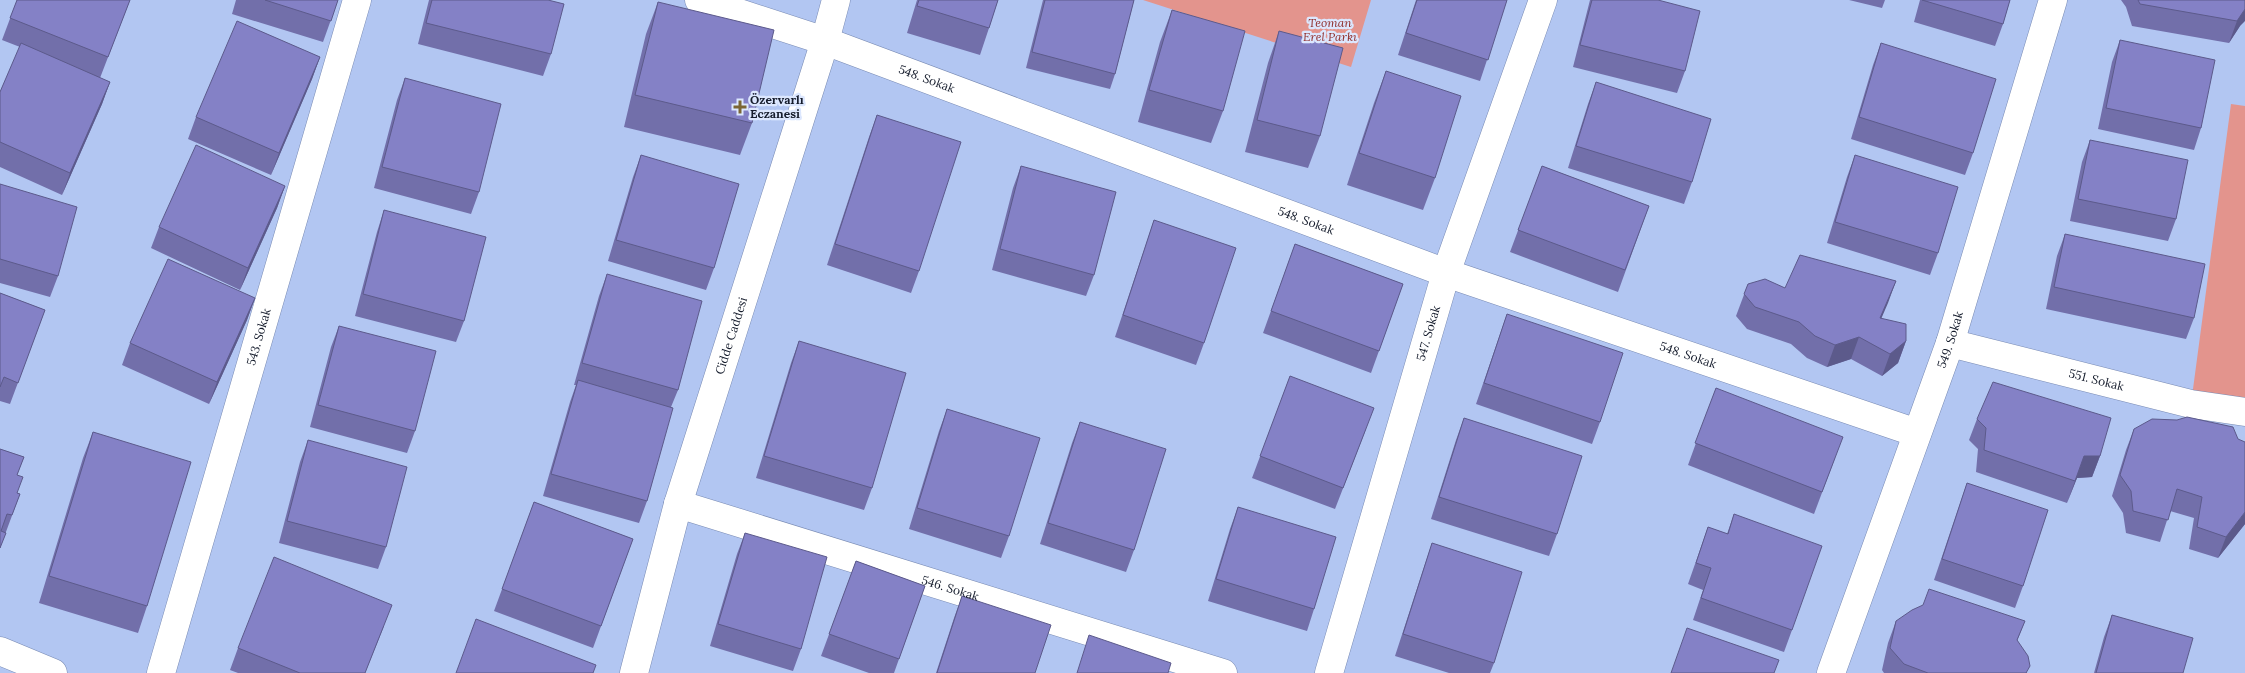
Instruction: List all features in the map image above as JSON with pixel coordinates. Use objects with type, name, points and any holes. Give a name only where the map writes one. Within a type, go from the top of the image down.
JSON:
[{"type":"street","name":"543. Sokak","points":[[162,673],[356,0]]},
{"type":"street","name":"548. Sokak","points":[[699,0],[825,41],[1446,273],[1917,433]]},
{"type":"street","name":"Cidde Caddesi","points":[[634,673],[678,504],[825,41],[836,0]]},
{"type":"street","name":"547. Sokak","points":[[1329,673],[1446,273],[1542,0]]},
{"type":"street","name":"549. Sokak","points":[[1830,673],[1950,343],[2053,0]]},
{"type":"street","name":"551. Sokak","points":[[1950,343],[2191,404],[2245,412]]},
{"type":"street","name":"546. Sokak","points":[[678,504],[1223,673]]},
{"type":"street","points":[[0,651],[53,673]]},
{"type":"green space","name":"Teoman Erel Parkı","points":[[1143,0],[1371,0],[1351,67]]},
{"type":"green space","points":[[2231,104],[2245,106],[2245,412],[2191,404]]},
{"type":"building","points":[[17,0],[130,0],[108,57],[10,18]]},
{"type":"building","points":[[265,0],[338,0],[331,21]]},
{"type":"building","points":[[432,0],[548,0],[564,4],[551,54],[426,23]]},
{"type":"building","points":[[919,0],[998,0],[989,28],[917,6]]},
{"type":"building","points":[[1045,0],[1134,0],[1115,74],[1032,52]]},
{"type":"building","points":[[1417,0],[1507,0],[1488,60],[1406,33]]},
{"type":"building","points":[[1592,0],[1658,0],[1700,11],[1685,71],[1580,45]]},
{"type":"building","points":[[1922,0],[2010,0],[2003,24]]},
{"type":"building","points":[[2138,0],[2245,0],[2245,9],[2237,21],[2140,4]]},
{"type":"building","points":[[658,2],[774,30],[752,123],[635,95]]},
{"type":"building","points":[[1172,10],[1245,31],[1223,111],[1149,90]]},
{"type":"building","points":[[237,21],[320,57],[279,153],[196,117]]},
{"type":"building","points":[[1279,31],[1343,48],[1320,136],[1257,120]]},
{"type":"building","points":[[2120,40],[2215,60],[2201,128],[2106,108]]},
{"type":"building","points":[[21,43],[110,82],[70,173],[0,142],[0,92]]},
{"type":"building","points":[[1881,43],[1996,79],[1973,153],[1859,117]]},
{"type":"building","points":[[1386,71],[1461,96],[1435,178],[1359,153]]},
{"type":"building","points":[[405,78],[501,104],[479,192],[382,167]]},
{"type":"building","points":[[1596,82],[1711,119],[1692,182],[1576,146]]},
{"type":"building","points":[[877,115],[961,142],[919,271],[835,244]]},
{"type":"building","points":[[2090,140],[2188,160],[2176,219],[2078,199]]},
{"type":"building","points":[[196,145],[285,186],[248,268],[159,227]]},
{"type":"building","points":[[641,155],[739,184],[714,268],[616,240]]},
{"type":"building","points":[[1855,155],[1958,187],[1938,253],[1835,222]]},
{"type":"building","points":[[1021,166],[1116,192],[1094,275],[1000,249]]},
{"type":"building","points":[[1542,166],[1649,206],[1625,270],[1518,230]]},
{"type":"building","points":[[0,184],[77,207],[58,276],[0,259]]},
{"type":"building","points":[[384,210],[486,237],[464,321],[363,294]]},
{"type":"building","points":[[1154,220],[1236,248],[1204,343],[1123,315]]},
{"type":"building","points":[[2065,234],[2205,264],[2194,318],[2054,287]]},
{"type":"building","points":[[1295,244],[1403,284],[1379,351],[1271,311]]},
{"type":"building","points":[[1800,255],[1896,281],[1880,318],[1906,324],[1906,341],[1890,354],[1859,337],[1835,345],[1815,336],[1799,322],[1755,307],[1744,294],[1748,284],[1765,279],[1785,288]]},
{"type":"building","points":[[168,259],[255,298],[217,382],[130,343]]},
{"type":"building","points":[[607,274],[702,301],[678,390],[582,363]]},
{"type":"building","points":[[0,293],[45,310],[18,383],[4,377],[0,387]]},
{"type":"building","points":[[1507,314],[1623,353],[1600,422],[1484,383]]},
{"type":"building","points":[[339,326],[436,351],[415,431],[318,405]]},
{"type":"building","points":[[799,341],[906,373],[872,488],[764,456]]},
{"type":"building","points":[[1290,376],[1374,408],[1343,488],[1260,456]]},
{"type":"building","points":[[578,380],[673,408],[647,501],[551,474]]},
{"type":"building","points":[[1993,382],[2111,418],[2100,456],[2084,456],[2075,481],[1984,450],[1986,428],[1977,419]]},
{"type":"building","points":[[1716,388],[1843,437],[1822,492],[1695,443]]},
{"type":"building","points":[[947,409],[1040,438],[1009,536],[917,508]]},
{"type":"building","points":[[2187,417],[2233,427],[2238,439],[2245,442],[2245,512],[2226,537],[2197,527],[2202,497],[2177,489],[2168,520],[2133,511],[2131,491],[2120,475],[2134,429],[2152,419],[2177,420]]},
{"type":"building","points":[[1464,418],[1582,456],[1557,534],[1439,497]]},
{"type":"building","points":[[1080,422],[1166,449],[1134,550],[1048,523]]},
{"type":"building","points":[[93,432],[191,462],[147,606],[49,576]]},
{"type":"building","points":[[308,440],[407,467],[386,547],[287,521]]},
{"type":"building","points":[[0,449],[24,457],[17,475],[23,477],[17,493],[20,494],[12,515],[7,514],[1,531],[6,533],[0,548]]},
{"type":"building","points":[[1967,483],[2048,510],[2023,586],[1942,559]]},
{"type":"building","points":[[534,502],[633,539],[601,626],[502,589]]},
{"type":"building","points":[[1238,507],[1336,537],[1314,609],[1216,579]]},
{"type":"building","points":[[1734,514],[1822,546],[1792,630],[1701,598],[1711,568],[1696,563],[1708,527],[1728,534]]},
{"type":"building","points":[[745,533],[827,557],[801,649],[718,624]]},
{"type":"building","points":[[1432,543],[1522,572],[1494,663],[1403,634]]},
{"type":"building","points":[[274,557],[392,605],[365,673],[300,673],[238,648]]},
{"type":"building","points":[[856,561],[925,586],[899,659],[829,634]]},
{"type":"building","points":[[1929,589],[2025,621],[2017,640],[2028,656],[2030,666],[2026,673],[1928,673],[1904,664],[1890,648],[1896,621],[1923,605]]},
{"type":"building","points":[[962,596],[1051,625],[1035,673],[937,673]]},
{"type":"building","points":[[2112,615],[2193,638],[2183,673],[2096,673]]},
{"type":"building","points":[[476,619],[596,665],[593,673],[456,673]]},
{"type":"building","points":[[1687,628],[1779,660],[1774,673],[1671,673]]},
{"type":"building","points":[[1089,635],[1171,663],[1168,673],[1077,673]]},
{"type":"place","name":"Özervarlı Eczanesi","points":[[740,107]]}]
